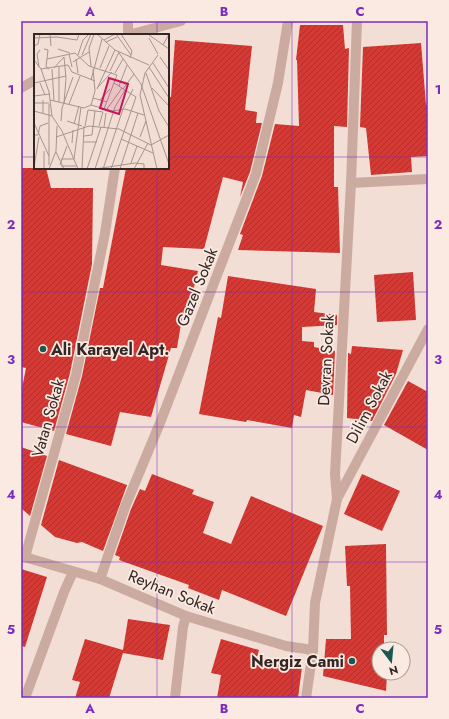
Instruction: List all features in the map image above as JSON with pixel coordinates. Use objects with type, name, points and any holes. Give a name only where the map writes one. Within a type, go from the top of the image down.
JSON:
[{"type":"street","points":[[128,21],[128,34]]},
{"type":"street","points":[[132,34],[181,21]]},
{"type":"street","name":"Gazel Sokak","points":[[100,579],[125,507],[160,423],[256,174],[278,83],[288,21]]},
{"type":"street","name":"Devran Sokak","points":[[306,698],[313,650],[315,603],[336,499],[335,474],[351,183],[357,21]]},
{"type":"street","points":[[21,88],[34,81]]},
{"type":"street","name":"Vatan Sokak","points":[[23,556],[76,375],[105,233],[115,169]]},
{"type":"street","points":[[351,183],[428,179]]},
{"type":"street","name":"Dilim Sokak","points":[[336,499],[428,328]]},
{"type":"street","name":"Reyhan Sokak","points":[[23,556],[100,579],[186,616],[286,646],[313,650]]},
{"type":"street","points":[[25,698],[64,592],[73,572]]},
{"type":"street","points":[[175,698],[183,627],[186,616]]},
{"type":"building","points":[[300,25],[343,25],[345,49],[349,48],[347,127],[334,126],[334,187],[338,187],[340,253],[238,250],[243,235],[240,234],[262,176],[275,124],[299,126],[296,60]]},
{"type":"building","points":[[175,40],[252,46],[245,110],[257,112],[256,123],[262,123],[250,172],[240,197],[243,182],[223,177],[204,249],[163,247],[161,265],[198,271],[186,319],[182,318],[177,348],[171,348],[151,417],[120,412],[111,446],[66,434],[82,376],[100,288],[103,288],[126,169],[169,169],[169,97],[171,97]]},
{"type":"building","points":[[421,43],[426,105],[428,105],[428,156],[411,157],[412,172],[371,175],[366,128],[360,127],[363,47]]},
{"type":"building","points":[[21,168],[46,169],[51,188],[93,188],[92,264],[70,373],[54,431],[21,422],[21,393],[26,368],[21,367]]},
{"type":"building","points":[[413,272],[416,320],[377,322],[374,275]]},
{"type":"building","points":[[228,276],[316,289],[314,312],[337,315],[337,325],[302,327],[302,341],[314,342],[314,347],[335,351],[333,395],[306,390],[301,417],[294,415],[292,428],[247,420],[246,422],[199,414],[218,317],[221,318]]},
{"type":"building","points":[[352,346],[403,350],[396,374],[372,421],[347,418],[348,353],[351,354]]},
{"type":"building","points":[[408,381],[428,392],[428,450],[384,425]]},
{"type":"building","points":[[21,447],[47,456],[30,516],[21,508]]},
{"type":"building","points":[[59,460],[127,485],[103,551],[82,542],[77,543],[55,537],[41,525]]},
{"type":"building","points":[[152,474],[194,490],[192,494],[214,502],[203,533],[231,544],[251,496],[323,526],[286,616],[222,590],[219,600],[188,588],[189,585],[119,560],[120,557],[115,555],[131,509],[140,489],[145,491]]},
{"type":"building","points":[[362,474],[400,491],[382,531],[344,514]]},
{"type":"building","points":[[386,544],[387,635],[384,635],[384,641],[371,641],[371,681],[387,681],[386,691],[323,676],[326,639],[351,639],[350,586],[347,586],[345,546]]},
{"type":"building","points":[[21,569],[47,577],[25,647],[21,646]]},
{"type":"building","points":[[128,619],[170,625],[163,660],[123,653],[109,698],[75,698],[80,682],[72,680],[85,639],[123,650]]},
{"type":"building","points":[[221,639],[259,650],[257,657],[302,667],[298,698],[217,698],[221,675],[211,673]]},
{"type":"place","name":"Ali Karayel Apt.","points":[[43,349]]},
{"type":"place","name":"Nergiz Cami","points":[[352,661]]}]
